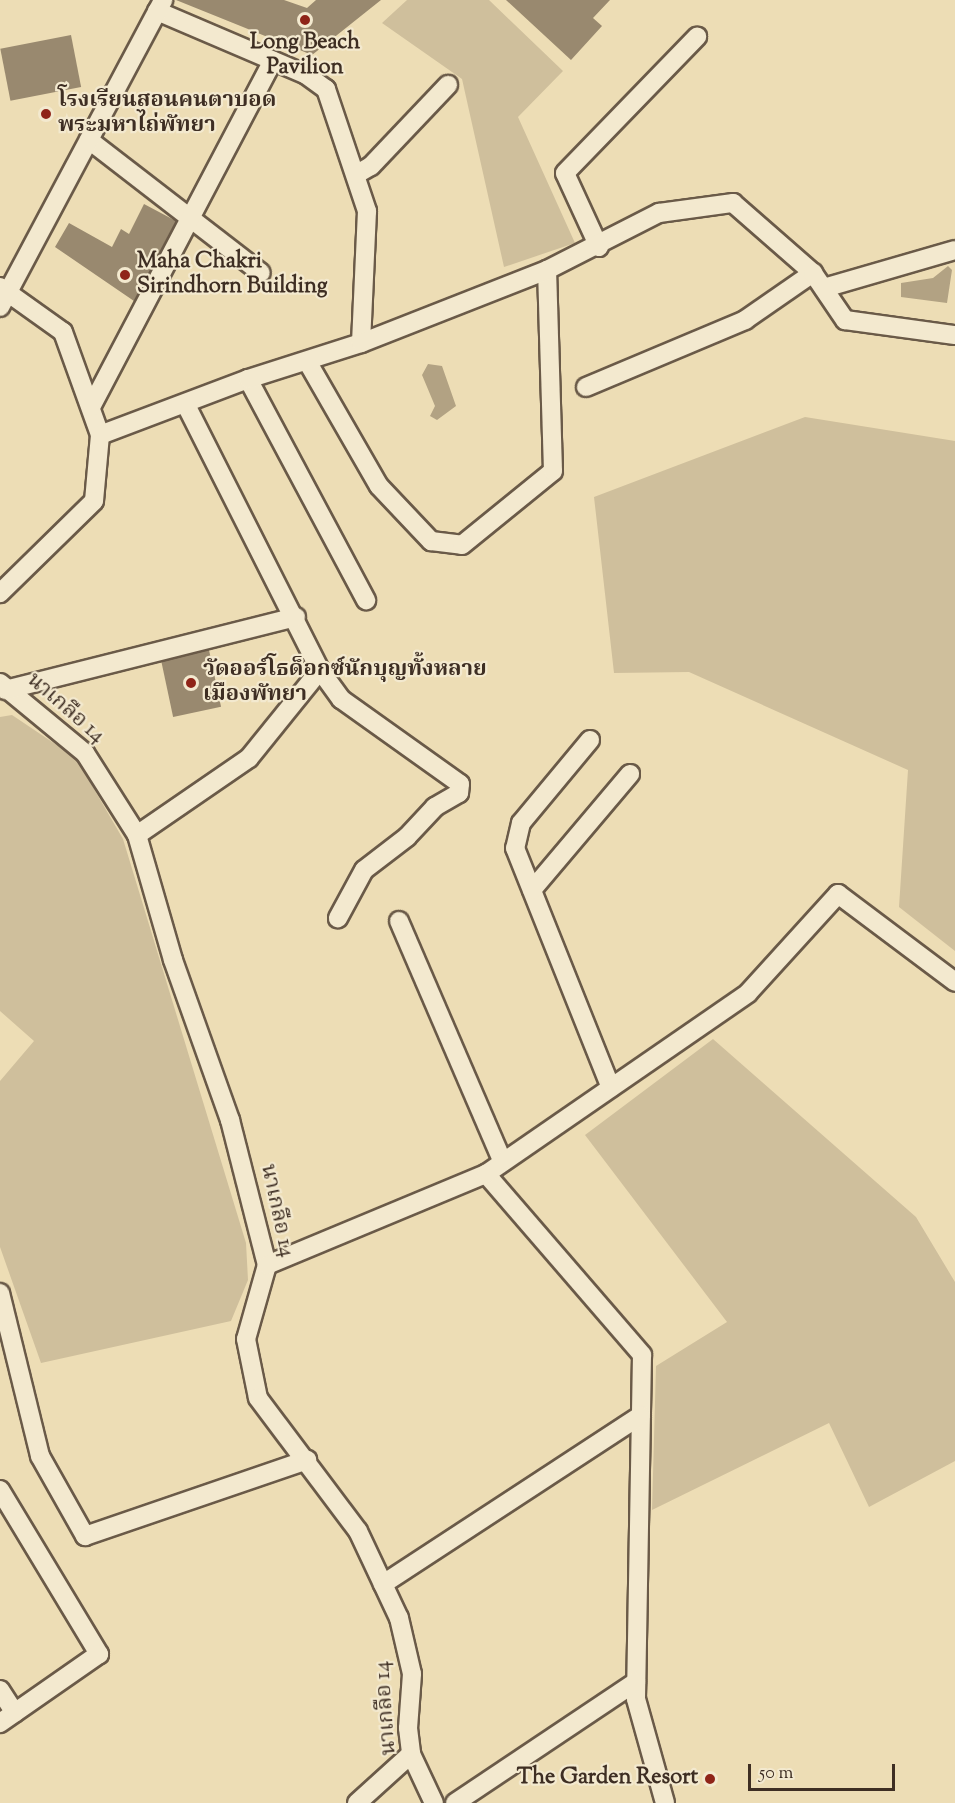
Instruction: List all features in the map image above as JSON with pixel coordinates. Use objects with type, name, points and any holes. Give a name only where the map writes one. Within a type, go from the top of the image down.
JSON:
[{"type":"street","points":[[0,592],[94,501],[100,435],[63,332],[3,295],[160,6],[319,81],[326,89],[357,174],[367,210],[362,343]]},
{"type":"street","points":[[599,246],[565,173],[697,37]]},
{"type":"street","points":[[91,407],[273,61]]},
{"type":"street","points":[[357,174],[371,166],[448,85]]},
{"type":"street","points":[[89,140],[189,220],[261,273]]},
{"type":"street","points":[[100,435],[186,405],[248,379],[362,343],[547,270],[599,246],[659,213],[733,203],[813,273],[845,320],[852,323],[955,335]]},
{"type":"street","points":[[825,288],[955,250]]},
{"type":"street","points":[[307,361],[379,486],[431,541],[462,545],[553,471],[547,270]]},
{"type":"street","points":[[586,387],[745,320],[813,273]]},
{"type":"street","points":[[248,379],[366,600]]},
{"type":"street","points":[[186,405],[296,617],[320,670],[355,712],[449,774],[461,787],[364,870],[338,918]]},
{"type":"street","points":[[2,686],[296,617]]},
{"type":"street","points":[[137,835],[249,758],[320,670]]},
{"type":"street","name":"นาเกลือ 14","points":[[2,686],[85,753],[137,835],[173,960],[230,1120],[267,1265],[246,1339],[258,1398],[307,1460],[358,1531],[399,1618],[412,1674],[411,1754],[434,1803]]},
{"type":"street","points":[[590,740],[515,835],[515,848],[610,1088]]},
{"type":"street","points":[[532,890],[630,774]]},
{"type":"street","points":[[267,1265],[486,1174],[748,993],[838,894],[955,982]]},
{"type":"street","points":[[399,921],[503,1162]]},
{"type":"street","points":[[486,1174],[642,1355],[636,1699],[665,1803]]},
{"type":"street","points":[[1,1300],[40,1456],[85,1536],[307,1460]]},
{"type":"street","points":[[383,1584],[641,1415]]},
{"type":"street","points":[[0,1490],[99,1654],[7,1718],[0,1690]]},
{"type":"street","points":[[455,1803],[636,1682]]},
{"type":"street","points":[[357,1803],[411,1754]]},
{"type":"shaded area","points":[[407,0],[489,0],[563,71],[518,117],[575,243],[504,267],[462,79],[382,23]]},
{"type":"shaded area","points":[[948,266],[952,270],[947,303],[901,297],[901,283],[933,278]]},
{"type":"shaded area","points":[[428,364],[442,366],[456,406],[437,420],[430,416],[435,406],[422,375]]},
{"type":"shaded area","points":[[805,417],[955,441],[955,951],[899,907],[908,770],[689,672],[614,673],[594,497]]},
{"type":"shaded area","points":[[12,715],[76,758],[123,839],[246,1243],[248,1280],[231,1321],[41,1363],[0,1247],[0,1081],[34,1041],[0,1011],[0,717]]},
{"type":"shaded area","points":[[713,1039],[916,1217],[955,1282],[955,1461],[869,1507],[829,1423],[652,1510],[656,1366],[727,1322],[585,1135]]},
{"type":"building","name":"Long Beach Pavilion","points":[[176,0],[284,0],[307,8],[316,0],[381,0],[312,55]]},
{"type":"building","points":[[506,0],[610,0],[593,18],[602,26],[571,60]]},
{"type":"building","points":[[71,35],[81,87],[10,101],[0,49]]},
{"type":"building","name":"Maha Chakri Sirindhorn Building","points":[[144,204],[176,221],[134,301],[55,247],[69,223],[112,247],[121,229],[129,234]]},
{"type":"building","name":"วัดออร์โธด็อกซ์นักบุญทั้งหลาย เมืองพัทยา","points":[[209,650],[221,707],[173,717],[161,660]]},
{"type":"place","name":"Long Beach Pavilion","points":[[305,20]]},
{"type":"place","name":"โรงเรียนสอนคนตาบอด พระมหาไถ่พัทยา","points":[[46,114]]},
{"type":"place","name":"Maha Chakri Sirindhorn Building","points":[[125,275]]},
{"type":"place","name":"วัดออร์โธด็อกซ์นักบุญทั้งหลาย เมืองพัทยา","points":[[191,683]]},
{"type":"place","name":"The Garden Resort","points":[[710,1779]]}]
